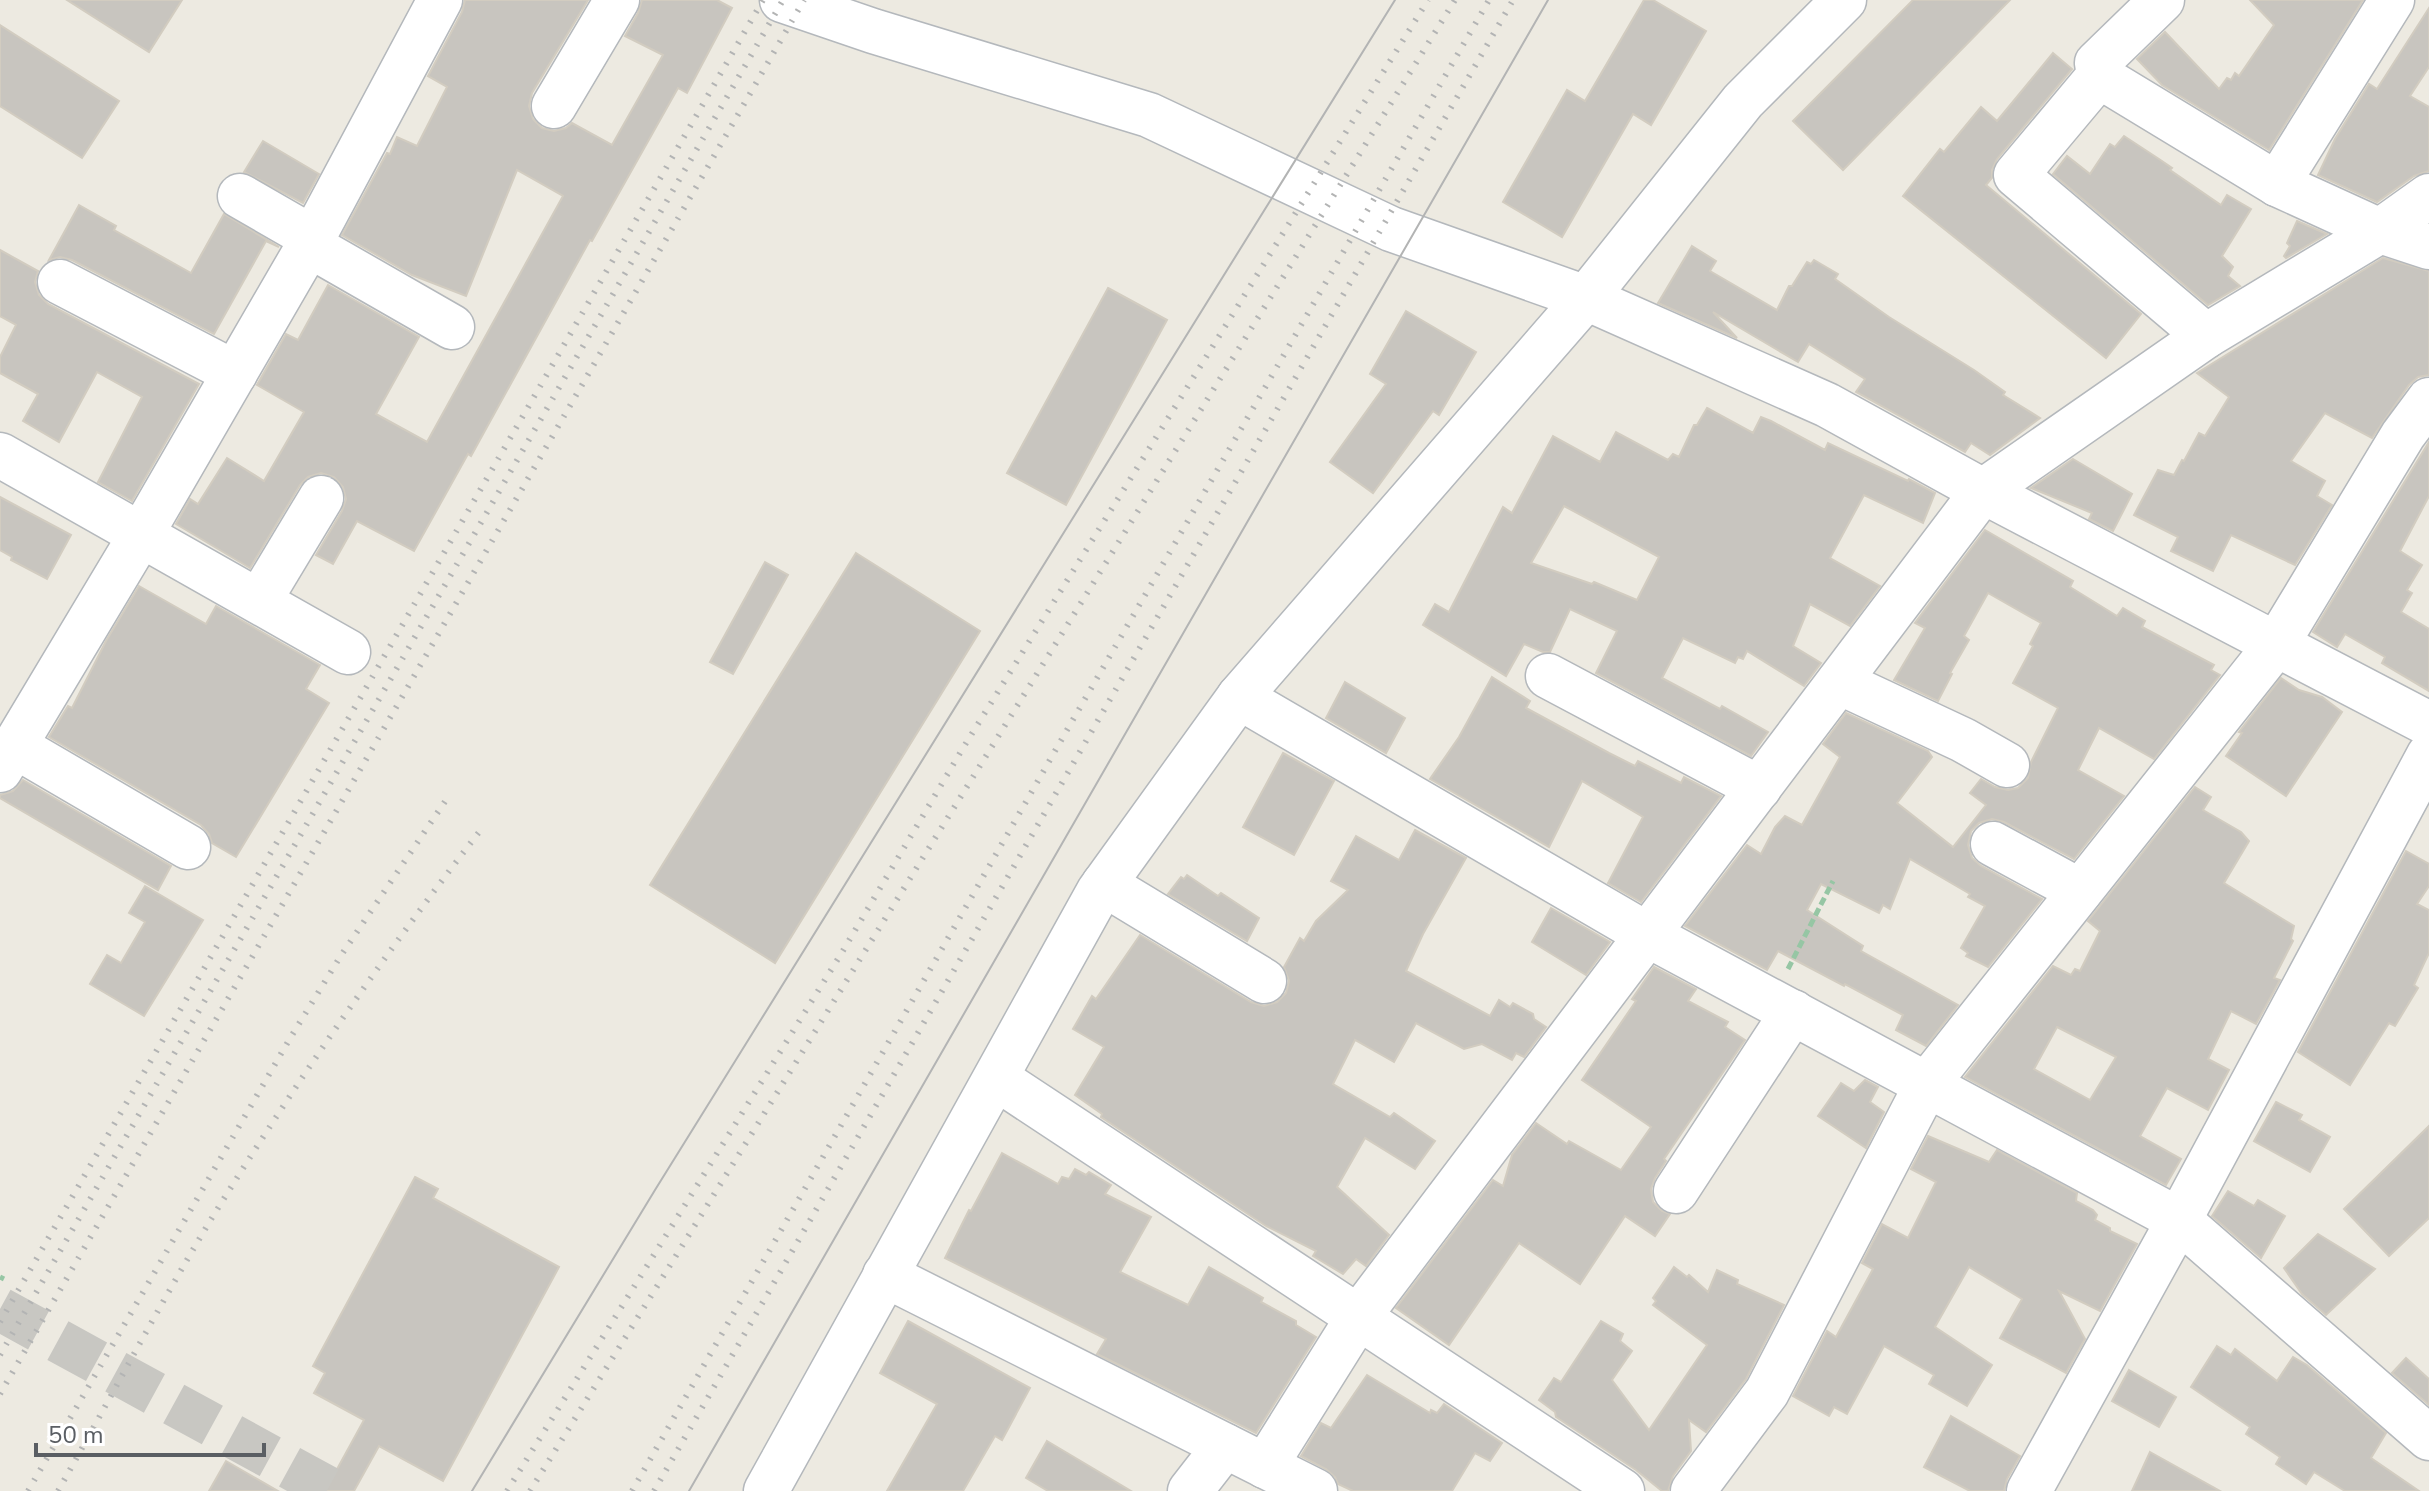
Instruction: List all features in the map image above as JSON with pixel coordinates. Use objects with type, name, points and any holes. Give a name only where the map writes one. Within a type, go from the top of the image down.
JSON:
[{"type":"street","points":[[188,847],[7,758],[311,242],[440,0]]},
{"type":"street","points":[[554,106],[617,0]]},
{"type":"street","points":[[782,0],[1149,115],[1391,229],[1586,298],[1827,405],[1983,491],[2429,724]]},
{"type":"street","points":[[766,1491],[1104,884],[1239,697],[1586,298],[1743,101],[1844,0]]},
{"type":"street","points":[[2162,0],[2097,63],[2099,76],[2016,175],[2206,336]]},
{"type":"street","points":[[2277,184],[2392,0]]},
{"type":"street","points":[[2099,76],[2277,184],[2380,231],[2429,247]]},
{"type":"street","points":[[240,196],[452,327]]},
{"type":"street","points":[[1265,1466],[1359,1316],[1983,491],[2206,336],[2380,231],[2429,196]]},
{"type":"street","points":[[60,282],[235,373]]},
{"type":"street","points":[[1693,1491],[1767,1392],[1927,1084],[2276,645],[2403,435],[2429,400]]},
{"type":"street","points":[[0,455],[348,652]]},
{"type":"street","points":[[259,601],[321,498]]},
{"type":"street","points":[[1548,676],[1759,788]]},
{"type":"street","points":[[1839,682],[1963,740],[2007,765]]},
{"type":"street","points":[[1239,697],[1648,935],[2179,1220],[2429,1438]]},
{"type":"street","points":[[2029,1491],[2429,755]]},
{"type":"street","points":[[1993,844],[2080,891]]},
{"type":"street","points":[[1104,884],[1264,981]]},
{"type":"street","points":[[1676,1191],[1782,1006]]},
{"type":"street","points":[[996,1078],[1622,1491]]},
{"type":"street","points":[[885,1275],[1315,1491]]},
{"type":"street","points":[[1190,1491],[1225,1446]]},
{"type":"path","points":[[1782,1006],[1833,881]]},
{"type":"building","points":[[67,0],[182,0],[149,52]]},
{"type":"building","points":[[465,0],[588,0],[532,93],[529,106],[533,119],[542,128],[554,131],[572,123],[612,145],[663,55],[625,36],[642,0],[717,0],[732,8],[687,93],[678,88],[471,456],[468,454],[414,551],[357,521],[333,564],[316,555],[346,499],[343,487],[334,477],[321,473],[308,477],[300,485],[250,568],[176,524],[190,499],[198,504],[227,458],[264,481],[304,412],[257,385],[286,334],[298,340],[328,285],[419,337],[376,414],[427,442],[563,196],[517,170],[466,296],[412,275],[342,235],[397,137],[417,146],[447,87],[428,76],[462,12]]},
{"type":"building","points":[[1644,0],[1653,0],[1706,31],[1651,125],[1633,114],[1562,237],[1503,202],[1567,90],[1585,101]]},
{"type":"building","points":[[1913,0],[2010,0],[1843,170],[1793,121]]},
{"type":"building","points":[[2250,0],[2363,0],[2269,150],[2162,85],[2137,59],[2165,32],[2219,89],[2227,78],[2231,80],[2235,73],[2239,76],[2274,25]]},
{"type":"building","points":[[2429,8],[2429,67],[2410,96],[2429,107],[2429,171],[2414,176],[2377,202],[2318,175],[2335,139],[2369,84],[2377,89]]},
{"type":"building","points":[[0,25],[119,101],[82,158],[0,106]]},
{"type":"building","points":[[2053,53],[2072,69],[1997,159],[1992,178],[1986,185],[2141,314],[2106,358],[1903,196],[1940,149],[1944,152],[1981,107],[1997,121]]},
{"type":"building","points":[[2124,136],[2221,205],[2227,195],[2251,209],[2222,256],[2233,267],[2228,276],[2240,286],[2208,305],[2053,174],[2067,156],[2090,174],[2110,144],[2115,147]]},
{"type":"building","points":[[263,141],[319,174],[303,203],[244,172]]},
{"type":"building","points":[[79,205],[116,226],[114,230],[191,273],[224,214],[279,247],[266,241],[214,334],[72,260],[60,257],[49,260]]},
{"type":"building","points":[[2297,221],[2327,234],[2286,258],[2284,256],[2290,246],[2287,243]]},
{"type":"building","points":[[1692,246],[1716,261],[1710,271],[1777,310],[1789,286],[1807,262],[1811,264],[1814,260],[1838,274],[1835,279],[1889,317],[1974,370],[2005,392],[2003,395],[2040,418],[1990,455],[1971,443],[1965,452],[1856,392],[1865,379],[1809,344],[1798,362],[1713,312],[1737,338],[1658,303]]},
{"type":"building","points":[[0,250],[38,271],[35,282],[39,295],[48,304],[199,384],[132,501],[98,482],[142,397],[97,372],[59,442],[23,421],[38,394],[0,373],[0,357],[16,325],[0,316]]},
{"type":"building","points":[[2383,258],[2429,271],[2429,375],[2418,377],[2409,385],[2372,438],[2325,413],[2291,461],[2325,481],[2317,496],[2332,505],[2295,565],[2231,535],[2213,571],[2171,551],[2178,537],[2134,515],[2158,470],[2174,475],[2199,433],[2205,436],[2229,397],[2197,373]]},
{"type":"building","points":[[1108,288],[1167,320],[1066,505],[1007,473]]},
{"type":"building","points":[[1406,311],[1476,352],[1439,415],[1433,411],[1373,493],[1330,462],[1386,384],[1370,374]]},
{"type":"building","points":[[1707,408],[1753,433],[1761,417],[1825,450],[1828,443],[1935,493],[1923,523],[1864,495],[1830,558],[1880,586],[1850,626],[1810,604],[1793,646],[1821,663],[1804,686],[1747,651],[1743,659],[1738,657],[1735,663],[1683,638],[1662,678],[1768,732],[1751,756],[1596,673],[1617,631],[1570,609],[1550,652],[1524,644],[1506,676],[1423,625],[1435,604],[1449,612],[1503,507],[1512,513],[1553,436],[1600,462],[1616,432],[1668,460],[1673,454],[1679,457],[1694,425]],"holes":[[[1564,506],[1659,557],[1637,600],[1594,582],[1592,584],[1531,563]]]},
{"type":"building","points":[[2429,442],[2429,496],[2400,551],[2422,565],[2407,590],[2412,593],[2401,612],[2429,629],[2429,691],[2382,663],[2385,657],[2345,634],[2337,647],[2313,632]]},
{"type":"building","points":[[2073,459],[2132,494],[2113,531],[2089,519],[2092,513],[2031,488]]},
{"type":"building","points":[[0,497],[71,535],[47,579],[11,560],[12,557],[0,550]]},
{"type":"building","points":[[1985,530],[2073,581],[2070,587],[2117,616],[2123,608],[2145,621],[2142,627],[2214,665],[2211,670],[2220,675],[2154,759],[2099,728],[2078,770],[2124,796],[2074,859],[2004,822],[1992,819],[1979,823],[1971,831],[1968,845],[1972,858],[2042,899],[1988,967],[1966,956],[1968,953],[1961,948],[1985,906],[1910,859],[1890,909],[1883,905],[1879,913],[1821,884],[1807,910],[1863,946],[1861,951],[1958,1005],[1926,1046],[1896,1030],[1903,1015],[1845,984],[1778,951],[1767,970],[1685,926],[1747,845],[1761,854],[1775,827],[1785,816],[1802,825],[1840,757],[1823,744],[1846,713],[1928,751],[1932,757],[1897,803],[1953,847],[1986,805],[1970,793],[1981,779],[2008,790],[2018,788],[2028,778],[2031,762],[2058,708],[2013,683],[2033,646],[2030,644],[2041,623],[1988,593],[1964,636],[1969,640],[1938,701],[1894,680],[1925,628],[1915,623]]},
{"type":"building","points":[[856,553],[980,631],[775,963],[650,885]]},
{"type":"building","points":[[765,562],[788,575],[733,674],[710,662]]},
{"type":"building","points":[[139,586],[206,624],[216,606],[320,665],[306,689],[329,703],[236,857],[212,843],[201,825],[49,737],[68,706],[72,708],[106,641]]},
{"type":"building","points":[[1492,677],[1530,701],[1526,708],[1609,753],[1635,766],[1638,761],[1681,783],[1684,777],[1721,796],[1641,902],[1608,883],[1643,817],[1582,781],[1549,847],[1430,779],[1459,737]]},
{"type":"building","points":[[2281,678],[2299,690],[2322,697],[2342,712],[2286,796],[2226,756],[2242,733],[2239,732]]},
{"type":"building","points":[[1345,682],[1405,718],[1386,753],[1326,718]]},
{"type":"building","points":[[1283,753],[1334,781],[1294,855],[1243,827]]},
{"type":"building","points":[[23,780],[171,866],[158,890],[0,798],[0,795],[13,791]]},
{"type":"building","points":[[2195,787],[2211,797],[2203,810],[2241,832],[2249,841],[2224,883],[2294,926],[2293,941],[2274,978],[2280,980],[2256,1024],[2231,1011],[2208,1059],[2229,1070],[2208,1110],[2167,1088],[2140,1136],[2181,1159],[2166,1185],[1965,1077],[2053,966],[2071,975],[2075,969],[2080,971],[2100,931],[2088,921]],"holes":[[[2057,1027],[2116,1057],[2090,1100],[2034,1069]]]},
{"type":"building","points":[[1415,830],[1466,858],[1406,971],[1490,1016],[1499,1000],[1510,1007],[1513,1003],[1533,1014],[1534,1019],[1546,1027],[1524,1057],[1516,1053],[1512,1060],[1482,1044],[1464,1049],[1416,1023],[1394,1062],[1355,1040],[1333,1084],[1390,1117],[1394,1113],[1435,1141],[1415,1169],[1365,1138],[1337,1187],[1389,1235],[1366,1266],[1356,1259],[1343,1274],[1313,1256],[1316,1251],[1266,1226],[1101,1117],[1102,1114],[1075,1095],[1104,1047],[1073,1029],[1092,996],[1096,999],[1140,935],[1251,1002],[1264,1006],[1277,1002],[1286,993],[1289,981],[1284,967],[1300,938],[1304,941],[1316,921],[1348,890],[1331,881],[1356,836],[1399,860]]},
{"type":"building","points":[[2406,851],[2429,864],[2429,886],[2417,904],[2429,910],[2429,953],[2414,985],[2418,988],[2395,1026],[2389,1023],[2350,1085],[2298,1052]]},
{"type":"building","points":[[1187,875],[1259,918],[1247,941],[1168,894],[1181,877],[1184,879]]},
{"type":"building","points":[[145,886],[203,920],[144,1016],[90,984],[107,955],[121,963],[145,922],[129,913]]},
{"type":"building","points":[[1551,908],[1610,942],[1586,975],[1532,942]]},
{"type":"building","points":[[1654,967],[1696,989],[1688,1001],[1728,1022],[1725,1027],[1745,1040],[1664,1159],[1666,1161],[1655,1178],[1651,1189],[1653,1202],[1670,1214],[1655,1236],[1625,1216],[1580,1284],[1519,1243],[1449,1345],[1396,1308],[1493,1180],[1503,1186],[1512,1155],[1536,1123],[1567,1144],[1569,1141],[1621,1170],[1651,1127],[1582,1080],[1636,1001],[1632,999]]},
{"type":"building","points":[[1865,1080],[1878,1087],[1870,1102],[1884,1112],[1866,1148],[1818,1116],[1841,1083],[1854,1091]]},
{"type":"building","points":[[2276,1102],[2302,1115],[2299,1120],[2330,1137],[2310,1172],[2254,1141]]},
{"type":"building","points":[[2429,1126],[2429,1218],[2389,1256],[2344,1209]]},
{"type":"building","points":[[1928,1136],[1989,1162],[1997,1150],[2077,1193],[2076,1201],[2093,1210],[2097,1215],[2095,1220],[2137,1244],[2100,1311],[2059,1291],[2085,1339],[2066,1373],[2000,1338],[2022,1299],[1969,1267],[1935,1327],[1992,1365],[1967,1406],[1929,1384],[1934,1375],[1884,1346],[1847,1414],[1834,1407],[1829,1416],[1793,1396],[1827,1331],[1836,1337],[1873,1269],[1862,1263],[1882,1224],[1908,1238],[1936,1182],[1911,1169]]},
{"type":"building","points":[[1002,1153],[1058,1184],[1062,1177],[1069,1179],[1075,1169],[1086,1175],[1089,1172],[1111,1185],[1105,1194],[1151,1217],[1120,1272],[1188,1305],[1209,1267],[1263,1298],[1261,1302],[1296,1321],[1296,1325],[1316,1337],[1256,1433],[1097,1354],[1106,1339],[945,1258]]},
{"type":"building","points":[[415,1177],[438,1189],[433,1198],[559,1267],[443,1481],[379,1446],[354,1491],[325,1491],[364,1420],[314,1393],[325,1373],[313,1366]]},
{"type":"building","points":[[2228,1191],[2254,1206],[2258,1200],[2285,1216],[2261,1258],[2212,1216]]},
{"type":"building","points":[[2318,1234],[2375,1269],[2326,1315],[2302,1294],[2284,1268]]},
{"type":"building","points":[[1674,1267],[1687,1277],[1689,1275],[1708,1292],[1717,1270],[1738,1280],[1737,1284],[1784,1305],[1746,1379],[1706,1432],[1689,1420],[1691,1451],[1673,1476],[1668,1491],[1662,1491],[1556,1417],[1555,1412],[1539,1400],[1554,1378],[1561,1382],[1601,1321],[1623,1334],[1620,1341],[1632,1351],[1612,1380],[1649,1430],[1707,1345],[1653,1305],[1656,1301],[1653,1298]]},
{"type":"building","points":[[908,1321],[1030,1388],[1002,1440],[995,1436],[963,1491],[887,1491],[937,1404],[880,1373]]},
{"type":"building","points":[[2217,1346],[2231,1355],[2235,1349],[2277,1381],[2293,1357],[2307,1365],[2386,1433],[2371,1458],[2419,1491],[2345,1491],[2314,1472],[2306,1484],[2276,1464],[2280,1457],[2246,1434],[2250,1427],[2191,1387]]},
{"type":"building","points":[[2406,1358],[2429,1379],[2429,1405],[2392,1373]]},
{"type":"building","points":[[2129,1370],[2176,1397],[2159,1427],[2112,1401]]},
{"type":"building","points":[[1367,1375],[1430,1413],[1431,1410],[1437,1413],[1444,1404],[1502,1443],[1490,1461],[1475,1453],[1452,1491],[1353,1491],[1338,1484],[1326,1469],[1301,1456],[1321,1423],[1331,1428]]},
{"type":"building","points":[[1951,1416],[2020,1456],[2004,1491],[1970,1491],[1924,1467]]},
{"type":"building","points":[[1047,1441],[1131,1491],[1048,1491],[1026,1478]]},
{"type":"building","points":[[2150,1452],[2220,1491],[2132,1491]]},
{"type":"building","points":[[226,1461],[278,1491],[209,1491]]},
{"type":"tunnel","points":[[0,1309],[333,1491]]},
{"type":"tram line","points":[[472,1491],[655,1190],[1395,0]]},
{"type":"tram line","points":[[689,1491],[1548,0]]},
{"type":"railway","points":[[0,1322],[763,0]]},
{"type":"railway","points":[[0,1355],[783,0]]},
{"type":"railway","points":[[0,1394],[804,0]]},
{"type":"railway","points":[[507,1491],[841,954],[963,748],[1428,0]]},
{"type":"railway","points":[[530,1491],[1455,0]]},
{"type":"railway","points":[[632,1491],[1489,0]]},
{"type":"railway","points":[[654,1491],[1513,0]]},
{"type":"railway","points":[[28,1491],[289,1040],[340,957],[446,800]]},
{"type":"railway","points":[[58,1491],[171,1288],[242,1170],[376,971],[483,827]]}]
